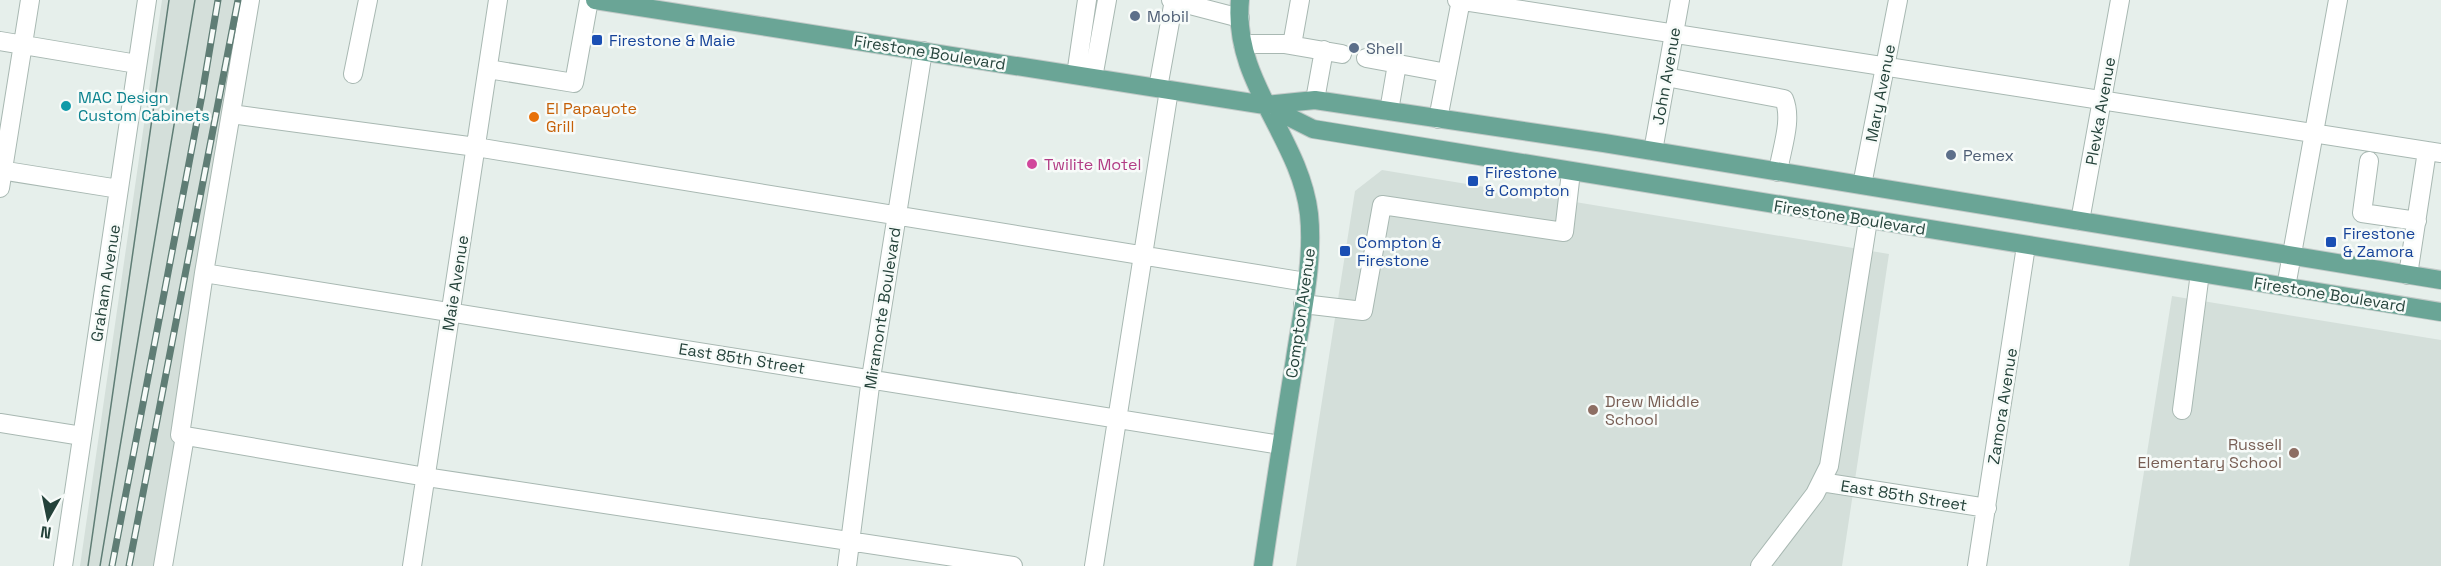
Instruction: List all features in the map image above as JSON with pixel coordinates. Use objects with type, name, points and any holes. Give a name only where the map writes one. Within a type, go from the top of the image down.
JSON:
[{"type":"main road","name":"Firestone Boulevard","points":[[595,0],[658,5],[923,51],[1265,105],[1315,100],[1438,118],[2441,280]]},
{"type":"main road","name":"Compton Avenue","points":[[1240,9],[1244,58],[1294,161],[1309,213],[1310,250],[1306,282],[1263,566]]},
{"type":"main road","name":"Firestone Boulevard","points":[[1265,105],[1312,129],[2441,312]]},
{"type":"street","points":[[30,0],[1,176],[119,189]]},
{"type":"street","name":"Graham Avenue","points":[[63,566],[147,0]]},
{"type":"street","points":[[250,0],[204,273],[180,435],[426,477],[1012,566]]},
{"type":"street","points":[[353,74],[368,0]]},
{"type":"street","name":"Maie Avenue","points":[[412,566],[498,0]]},
{"type":"street","points":[[488,69],[574,83],[589,0]]},
{"type":"street","points":[[1084,76],[1087,0]]},
{"type":"street","points":[[1084,76],[1107,0]]},
{"type":"street","points":[[1292,45],[1298,0]]},
{"type":"street","points":[[1438,118],[1460,0],[1884,68],[2434,152],[2417,221],[2408,275]]},
{"type":"street","name":"John Avenue","points":[[1653,151],[1680,0]]},
{"type":"street","name":"Mary Avenue","points":[[1862,185],[1898,0]]},
{"type":"street","name":"Plevka Avenue","points":[[2080,221],[2120,0]]},
{"type":"street","points":[[2286,287],[2338,0]]},
{"type":"street","points":[[1094,566],[1143,256],[1173,1],[1240,9]]},
{"type":"street","points":[[0,41],[137,64]]},
{"type":"street","points":[[1243,44],[1292,45],[1342,54]]},
{"type":"street","name":"Miramonte Boulevard","points":[[847,566],[871,378],[923,51]]},
{"type":"street","points":[[1315,100],[1324,51]]},
{"type":"street","points":[[1366,58],[1447,73]]},
{"type":"street","points":[[1389,111],[1397,64]]},
{"type":"street","points":[[1666,77],[1784,99],[1788,108],[1778,172]]},
{"type":"street","points":[[231,114],[476,147],[1306,282]]},
{"type":"street","points":[[2369,161],[2362,213],[2417,221]]},
{"type":"street","points":[[1303,304],[1363,311],[1382,205],[1564,232],[1571,172]]},
{"type":"street","points":[[1760,566],[1815,494],[1829,466],[1868,220]]},
{"type":"street","name":"Zamora Avenue","points":[[1977,566],[2026,246]]},
{"type":"street","name":"East 85th Street","points":[[204,273],[1281,445]]},
{"type":"street","points":[[2182,410],[2200,273]]},
{"type":"street","points":[[0,423],[82,436]]},
{"type":"street","points":[[163,566],[185,436]]},
{"type":"street","name":"East 85th Street","points":[[1821,482],[1987,508]]},
{"type":"shaded area","points":[[162,0],[244,0],[157,566],[80,566]]},
{"type":"shaded area","name":"Drew Middle School","points":[[1382,170],[1889,254],[1842,566],[1296,566],[1355,191]]},
{"type":"shaded area","name":"Russell Elementary School","points":[[2172,296],[2441,340],[2441,566],[2129,566]]},
{"type":"tram line","points":[[88,566],[169,0]]},
{"type":"tram line","points":[[100,566],[195,0]]},
{"type":"railway","points":[[112,566],[218,0]]},
{"type":"railway","points":[[129,566],[238,0]]},
{"type":"place","name":"Mobil","points":[[1135,16]]},
{"type":"place","name":"Firestone & Maie","points":[[597,40]]},
{"type":"place","name":"Shell","points":[[1354,48]]},
{"type":"place","name":"MAC Design Custom Cabinets","points":[[66,106]]},
{"type":"place","name":"El Papayote Grill","points":[[534,117]]},
{"type":"place","name":"Pemex","points":[[1951,155]]},
{"type":"place","name":"Twilite Motel","points":[[1032,164]]},
{"type":"place","name":"Firestone & Compton","points":[[1473,181]]},
{"type":"place","name":"Firestone & Zamora","points":[[2331,242]]},
{"type":"place","name":"Compton & Firestone","points":[[1345,251]]},
{"type":"place","name":"Drew Middle School","points":[[1593,410]]},
{"type":"place","name":"Russell Elementary School","points":[[2294,453]]}]
